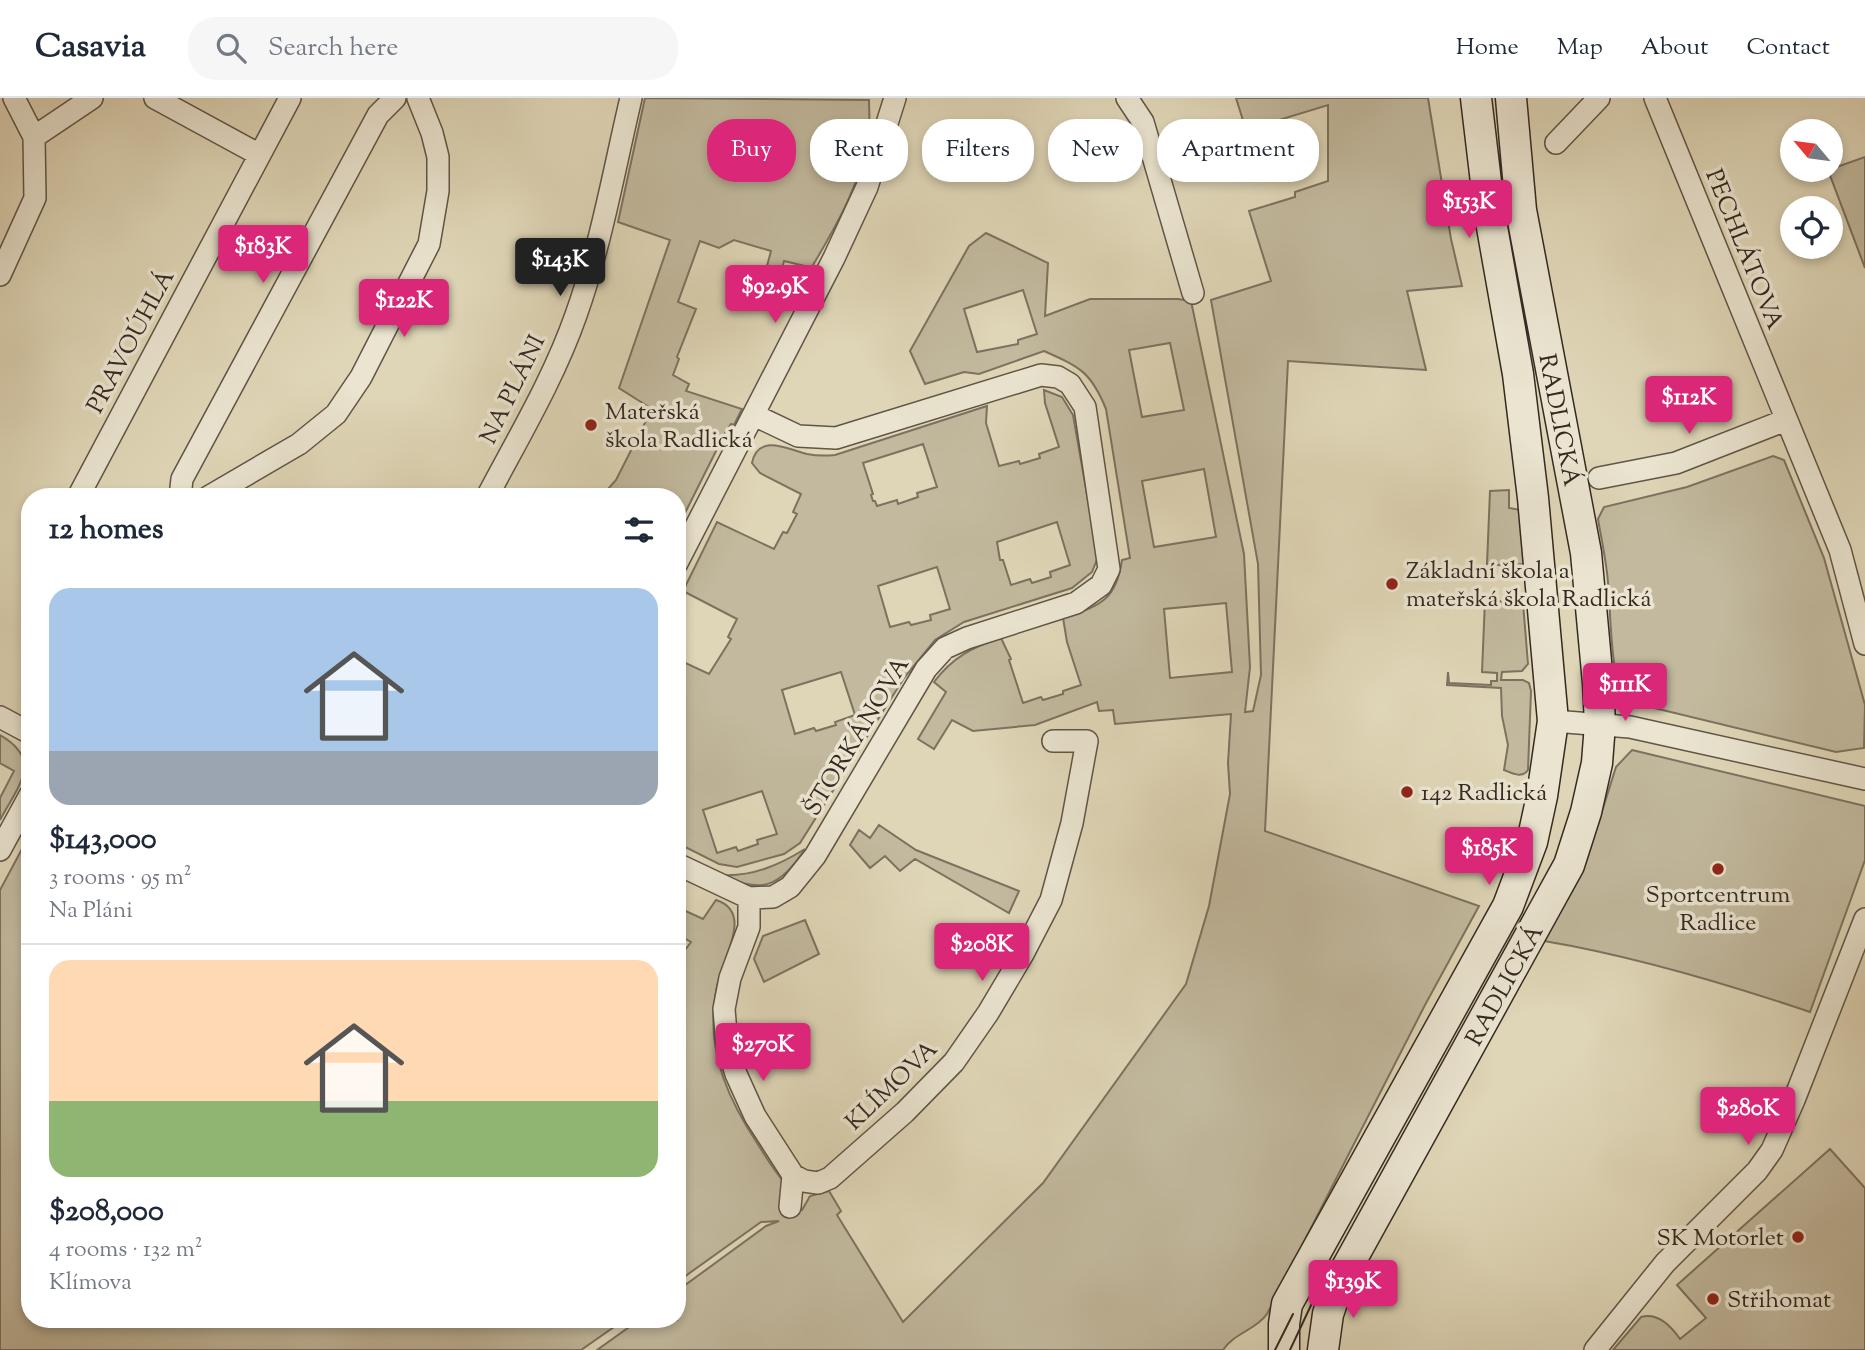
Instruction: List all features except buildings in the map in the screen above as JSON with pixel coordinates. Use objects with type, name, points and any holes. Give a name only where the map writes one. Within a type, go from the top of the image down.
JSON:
[{"type":"main road","name":"RADLICKÁ","points":[[1284,1350],[1285,1312],[1298,1283],[1508,906],[1532,842],[1542,796],[1553,721],[1533,498],[1518,374],[1490,216],[1476,98]]},
{"type":"main road","name":"RADLICKÁ","points":[[1324,1350],[1328,1314],[1339,1282],[1569,865],[1586,813],[1597,763],[1600,724],[1586,553],[1521,210],[1511,98]]},
{"type":"street","points":[[0,275],[35,198],[34,137],[14,98]]},
{"type":"street","points":[[34,137],[92,98]]},
{"type":"street","points":[[155,98],[258,154]]},
{"type":"street","name":"PRAVOÚHLÁ","points":[[83,488],[290,98]]},
{"type":"street","points":[[181,488],[182,479],[378,114],[395,98]]},
{"type":"street","points":[[223,488],[308,436],[336,414],[361,377],[429,244],[438,191],[438,156],[418,98]]},
{"type":"street","name":"NA PLÁNI","points":[[492,488],[550,376],[575,318],[589,277],[631,98]]},
{"type":"street","points":[[686,546],[834,258],[867,187],[895,98]]},
{"type":"street","points":[[1127,98],[1143,122],[1193,293]]},
{"type":"street","points":[[1556,143],[1599,98]]},
{"type":"street","name":"PECHLÁTOVA","points":[[1655,98],[1840,550],[1865,644]]},
{"type":"street","name":"ŠTORKÁNOVA","points":[[749,898],[773,897],[790,887],[803,872],[926,669],[945,648],[967,638],[1076,603],[1101,585],[1109,569],[1085,407],[1070,384],[1058,377],[1041,375],[836,438],[798,436],[754,415]]},
{"type":"street","points":[[1599,478],[1675,463],[1787,420]]},
{"type":"street","points":[[0,717],[21,728]]},
{"type":"street","points":[[1553,721],[1630,727],[1865,779]]},
{"type":"street","name":"KLÍMOVA","points":[[793,1175],[818,1184],[831,1178],[905,1112],[954,1062],[988,1013],[1051,900],[1072,823],[1087,741],[1054,741]]},
{"type":"street","points":[[0,850],[21,812]]},
{"type":"street","points":[[686,868],[749,898],[749,927],[730,978],[724,1009],[727,1045],[736,1074],[755,1116],[793,1175],[790,1207]]},
{"type":"street","points":[[1595,1350],[1665,1263],[1757,1171],[1772,1150],[1865,919]]},
{"type":"shaded area","points":[[645,98],[869,100],[869,119],[810,119],[810,182],[856,182],[807,275],[803,274],[805,266],[784,261],[782,269],[767,266],[771,251],[734,240],[719,248],[700,241],[678,302],[696,309],[677,357],[679,359],[673,375],[689,384],[686,391],[742,409],[734,425],[731,424],[725,433],[686,511],[686,488],[609,488],[616,480],[652,409],[619,388],[670,240],[618,222]]},
{"type":"shaded area","points":[[1236,98],[1428,98],[1451,239],[1462,286],[1407,291],[1426,370],[1288,361],[1265,831],[1479,906],[1425,1005],[1267,1314],[1257,1324],[1233,1339],[1223,1350],[597,1350],[628,1328],[686,1328],[686,1284],[766,1226],[779,1221],[761,1222],[686,1276],[686,949],[691,942],[686,939],[686,911],[703,919],[716,900],[727,905],[732,913],[734,933],[715,998],[713,1025],[718,1061],[738,1111],[770,1164],[785,1183],[784,1205],[802,1210],[810,1196],[829,1191],[841,1211],[837,1215],[903,1322],[1043,1183],[1186,984],[1209,906],[1230,794],[1228,763],[1231,714],[1115,724],[1113,710],[1099,711],[1097,702],[1035,725],[973,731],[952,720],[934,749],[918,739],[946,692],[934,682],[963,654],[1001,638],[1011,659],[1009,660],[1023,703],[1063,694],[1063,691],[1081,685],[1067,642],[1063,618],[1086,610],[1110,594],[1122,560],[1130,558],[1106,409],[1101,397],[1083,372],[1044,351],[979,374],[964,372],[925,384],[910,351],[969,246],[986,233],[1048,263],[1045,316],[1090,299],[1191,301],[1244,554],[1250,667],[1245,712],[1253,711],[1261,675],[1258,564],[1211,300],[1271,281],[1249,211],[1295,197],[1295,192],[1328,181],[1328,105],[1282,119],[1243,119]],"holes":[[[1023,290],[1037,334],[1018,340],[1018,344],[977,352],[964,309]],[[1170,343],[1184,410],[1142,417],[1129,350]],[[1204,469],[1216,537],[1154,547],[1142,481]],[[1226,603],[1232,672],[1170,678],[1164,609]]]},
{"type":"shaded area","points":[[1865,157],[1865,268],[1843,210],[1843,196],[1838,196],[1833,182],[1843,182],[1843,165]]},
{"type":"shaded area","points":[[1044,390],[1062,397],[1073,415],[1098,557],[1092,572],[1072,588],[964,622],[935,640],[904,678],[800,843],[784,854],[737,867],[719,864],[686,848],[686,663],[709,674],[731,639],[728,637],[737,619],[686,593],[686,585],[717,522],[774,549],[797,514],[793,512],[801,494],[760,473],[752,463],[760,448],[775,445],[811,455],[835,455],[987,406],[986,423],[999,466],[1040,458],[1039,454],[1059,447],[1045,403]],"holes":[[[923,444],[937,487],[917,493],[918,497],[898,504],[897,500],[877,506],[871,495],[873,494],[863,463]],[[1057,522],[1070,565],[1050,572],[1051,577],[1032,583],[1030,579],[1011,585],[1003,560],[1000,560],[997,542]],[[937,567],[950,609],[930,615],[931,620],[890,627],[878,586]],[[841,672],[855,715],[835,722],[836,725],[795,734],[782,690]],[[762,791],[777,834],[757,840],[758,844],[738,851],[736,847],[717,853],[703,810]]]},
{"type":"shaded area","points":[[1773,456],[1784,460],[1824,558],[1865,705],[1864,748],[1836,752],[1646,706],[1627,698],[1618,683],[1606,566],[1598,519],[1604,507],[1687,487]]},
{"type":"shaded area","points":[[1509,490],[1509,508],[1521,510],[1526,564],[1507,565],[1507,561],[1500,565],[1487,564],[1490,491]]},
{"type":"shaded area","points":[[1485,600],[1500,601],[1504,605],[1523,603],[1528,664],[1522,671],[1502,672],[1501,680],[1523,680],[1529,683],[1531,691],[1528,770],[1523,774],[1504,770],[1508,745],[1502,716],[1501,688],[1447,685],[1448,672],[1449,683],[1491,685],[1491,681],[1497,681],[1497,673],[1482,672]]},
{"type":"shaded area","points":[[0,735],[21,754],[21,781],[0,820],[0,798],[14,771],[0,763]]},
{"type":"shaded area","name":"Sportcentrum Radlice","points":[[1632,750],[1865,806],[1865,860],[1810,1012],[1679,971],[1544,941],[1586,862],[1616,767]]},
{"type":"shaded area","points":[[879,825],[916,850],[1019,891],[1009,913],[915,859],[900,871],[885,856],[870,868],[850,845],[859,830],[870,838]]},
{"type":"shaded area","points":[[805,849],[779,879],[769,883],[748,885],[721,875],[744,874],[765,869]]},
{"type":"shaded area","points":[[21,851],[21,1328],[613,1328],[581,1350],[0,1350],[0,890]]},
{"type":"shaded area","points":[[805,920],[819,954],[764,982],[754,959],[763,936]]},
{"type":"shaded area","name":"SK Motorlet","points":[[1830,1149],[1865,1188],[1865,1350],[1613,1350],[1641,1317],[1658,1318],[1680,1339],[1706,1318],[1677,1285]]},
{"type":"tram line","points":[[1290,1350],[1313,1301]]},
{"type":"tram line","points":[[1275,1350],[1293,1314]]},
{"type":"place","name":"Mateřská škola Radlická","points":[[591,425]]},
{"type":"place","name":"Základní škola a mateřská škola Radlická","points":[[1392,584]]},
{"type":"place","name":"142 Radlická","points":[[1407,792]]},
{"type":"place","name":"Sportcentrum Radlice","points":[[1718,869]]},
{"type":"place","name":"SK Motorlet","points":[[1798,1237]]},
{"type":"place","name":"Střihomat","points":[[1713,1299]]}]
